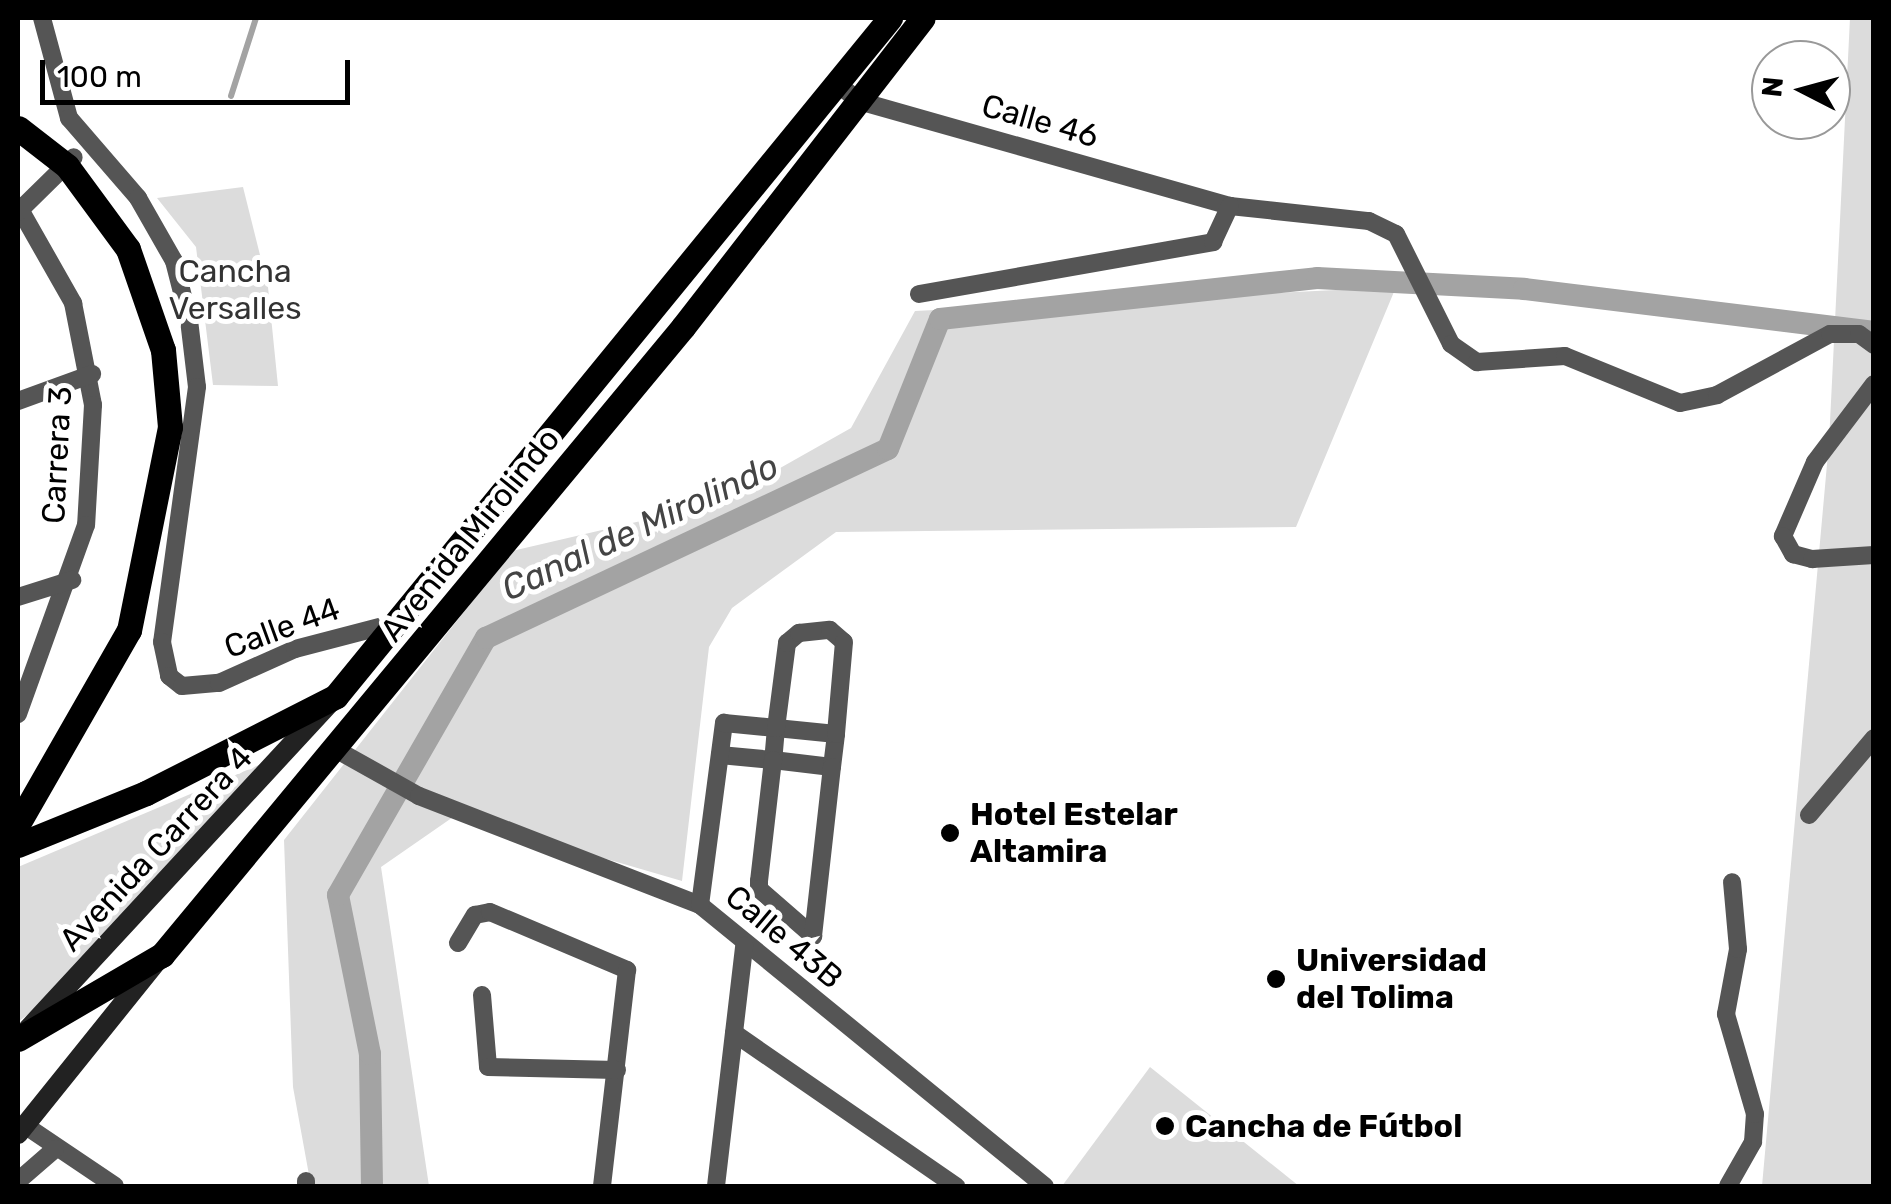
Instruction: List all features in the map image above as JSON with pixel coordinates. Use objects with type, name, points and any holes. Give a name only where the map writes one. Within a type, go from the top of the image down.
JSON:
[{"type":"main road","name":"Avenida Mirolindo","points":[[18,1040],[162,955],[337,750],[777,207],[849,93],[890,18]]},
{"type":"main road","name":"Avenida Mirolindo","points":[[18,844],[336,696],[849,93],[923,18]]},
{"type":"main road","points":[[18,128],[67,166],[143,281],[163,350],[170,427],[129,630],[18,824]]},
{"type":"main road","name":"Avenida Carrera 4","points":[[18,1040],[336,696]]},
{"type":"main road","points":[[22,1130],[162,955]]},
{"type":"street","points":[[19,209],[67,166],[85,143],[69,118],[42,18]]},
{"type":"street","name":"Calle 46","points":[[849,93],[1230,206],[1369,221],[1396,234],[1416,264],[1426,300],[1451,344],[1477,362],[1564,356],[1680,403],[1717,395],[1830,334],[1860,334],[1874,345]]},
{"type":"street","name":"Calle 44","points":[[85,143],[138,198],[174,261],[189,320],[193,459],[162,642],[163,664],[182,686],[218,683],[295,648],[402,621]]},
{"type":"street","points":[[918,294],[1213,242],[1230,206]]},
{"type":"street","name":"Carrera 3","points":[[18,714],[72,580],[86,525],[92,374],[73,302],[19,209]]},
{"type":"street","points":[[18,401],[92,374]]},
{"type":"street","points":[[1874,384],[1806,478],[1783,536],[1793,554],[1812,559],[1874,556]]},
{"type":"street","points":[[18,597],[72,580]]},
{"type":"street","points":[[830,630],[845,650],[813,936],[759,889],[776,728],[787,644],[830,630]]},
{"type":"street","points":[[700,905],[724,723],[836,734]]},
{"type":"street","points":[[1809,814],[1874,738]]},
{"type":"street","name":"Calle 43B","points":[[337,750],[419,796],[700,905],[744,946],[1046,1186]]},
{"type":"street","points":[[720,754],[832,767]]},
{"type":"street","points":[[1728,1186],[1753,1142],[1756,1114],[1726,1014],[1738,949],[1732,882]]},
{"type":"street","points":[[458,943],[475,915],[490,912],[626,970],[602,1186]]},
{"type":"street","points":[[716,1186],[744,946]]},
{"type":"street","points":[[482,995],[488,1067],[617,1070]]},
{"type":"street","points":[[734,1033],[956,1186]]},
{"type":"street","points":[[22,1130],[116,1186]]},
{"type":"street","points":[[18,1181],[54,1149]]},
{"type":"green space","points":[[1850,18],[1873,18],[1873,1186],[1762,1186],[1829,442],[1844,140],[1851,140]]},
{"type":"green space","name":"Cancha Versalles","points":[[243,187],[268,287],[278,386],[213,385],[196,247],[157,198]]},
{"type":"green space","points":[[1396,287],[1296,527],[836,532],[732,608],[709,647],[682,881],[456,815],[381,867],[429,1186],[311,1186],[293,1087],[284,840],[512,551],[718,503],[851,428],[915,311]]},
{"type":"green space","points":[[266,762],[31,1012],[18,1022],[18,867]]},
{"type":"green space","name":"Cancha de Fútbol","points":[[1150,1067],[1299,1186],[1062,1186]]},
{"type":"waterway","points":[[231,96],[256,18]]},
{"type":"waterway","name":"Canal de Mirolindo","points":[[372,1186],[370,1054],[338,895],[486,638],[888,449],[940,319],[1317,278],[1524,289],[1874,332]]},
{"type":"place","name":"Hotel Estelar Altamira","points":[[950,833]]},
{"type":"place","name":"Universidad del Tolima","points":[[1276,979]]},
{"type":"place","name":"Cancha de Fútbol","points":[[1165,1126]]}]
